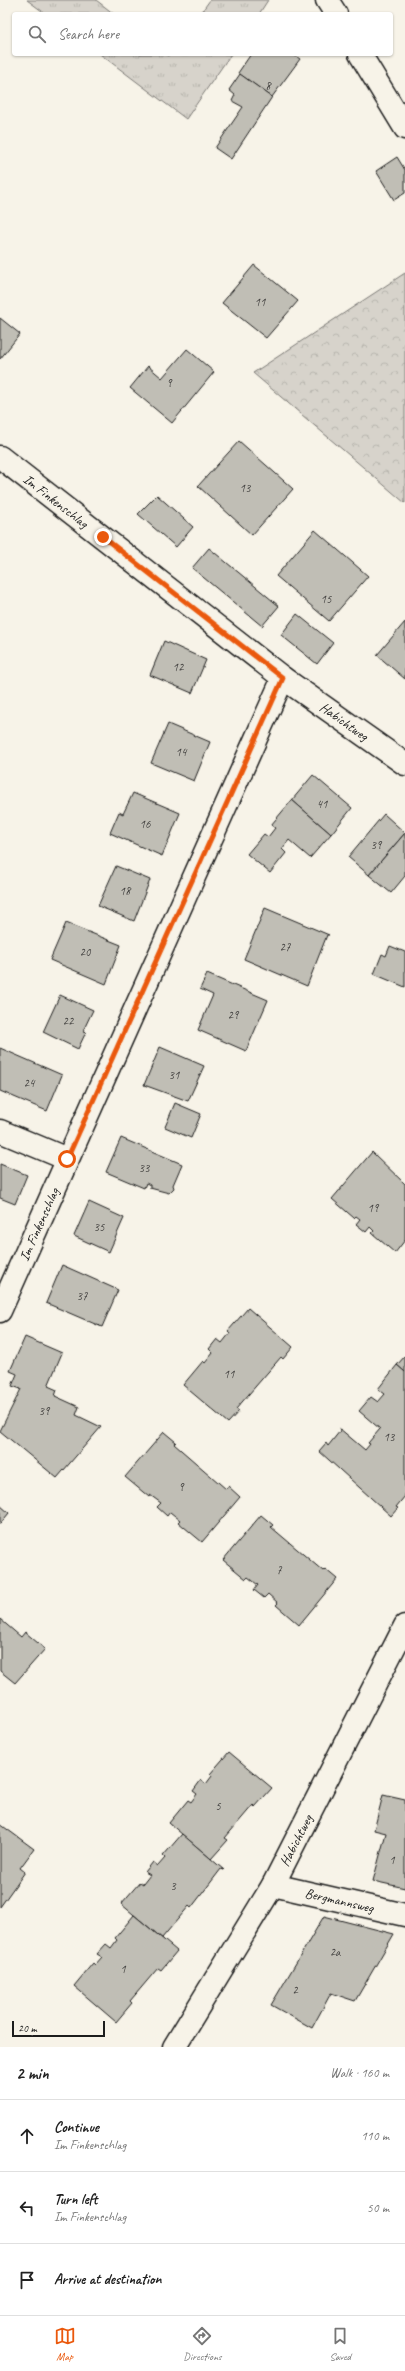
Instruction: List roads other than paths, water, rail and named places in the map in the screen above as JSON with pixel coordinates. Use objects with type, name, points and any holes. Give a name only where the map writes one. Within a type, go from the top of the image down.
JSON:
[{"type":"street","points":[[327,0],[335,12]]},
{"type":"street","points":[[361,56],[405,128]]},
{"type":"street","name":"Im Finkenschlag","points":[[0,457],[283,678],[0,1311]]},
{"type":"street","name":"Habichtweg","points":[[283,678],[405,764]]},
{"type":"street","points":[[0,1131],[67,1159]]},
{"type":"street","name":"Habichtweg","points":[[174,2047],[273,1885],[405,1626]]},
{"type":"street","name":"Bergmannsweg","points":[[273,1885],[405,1915]]}]
